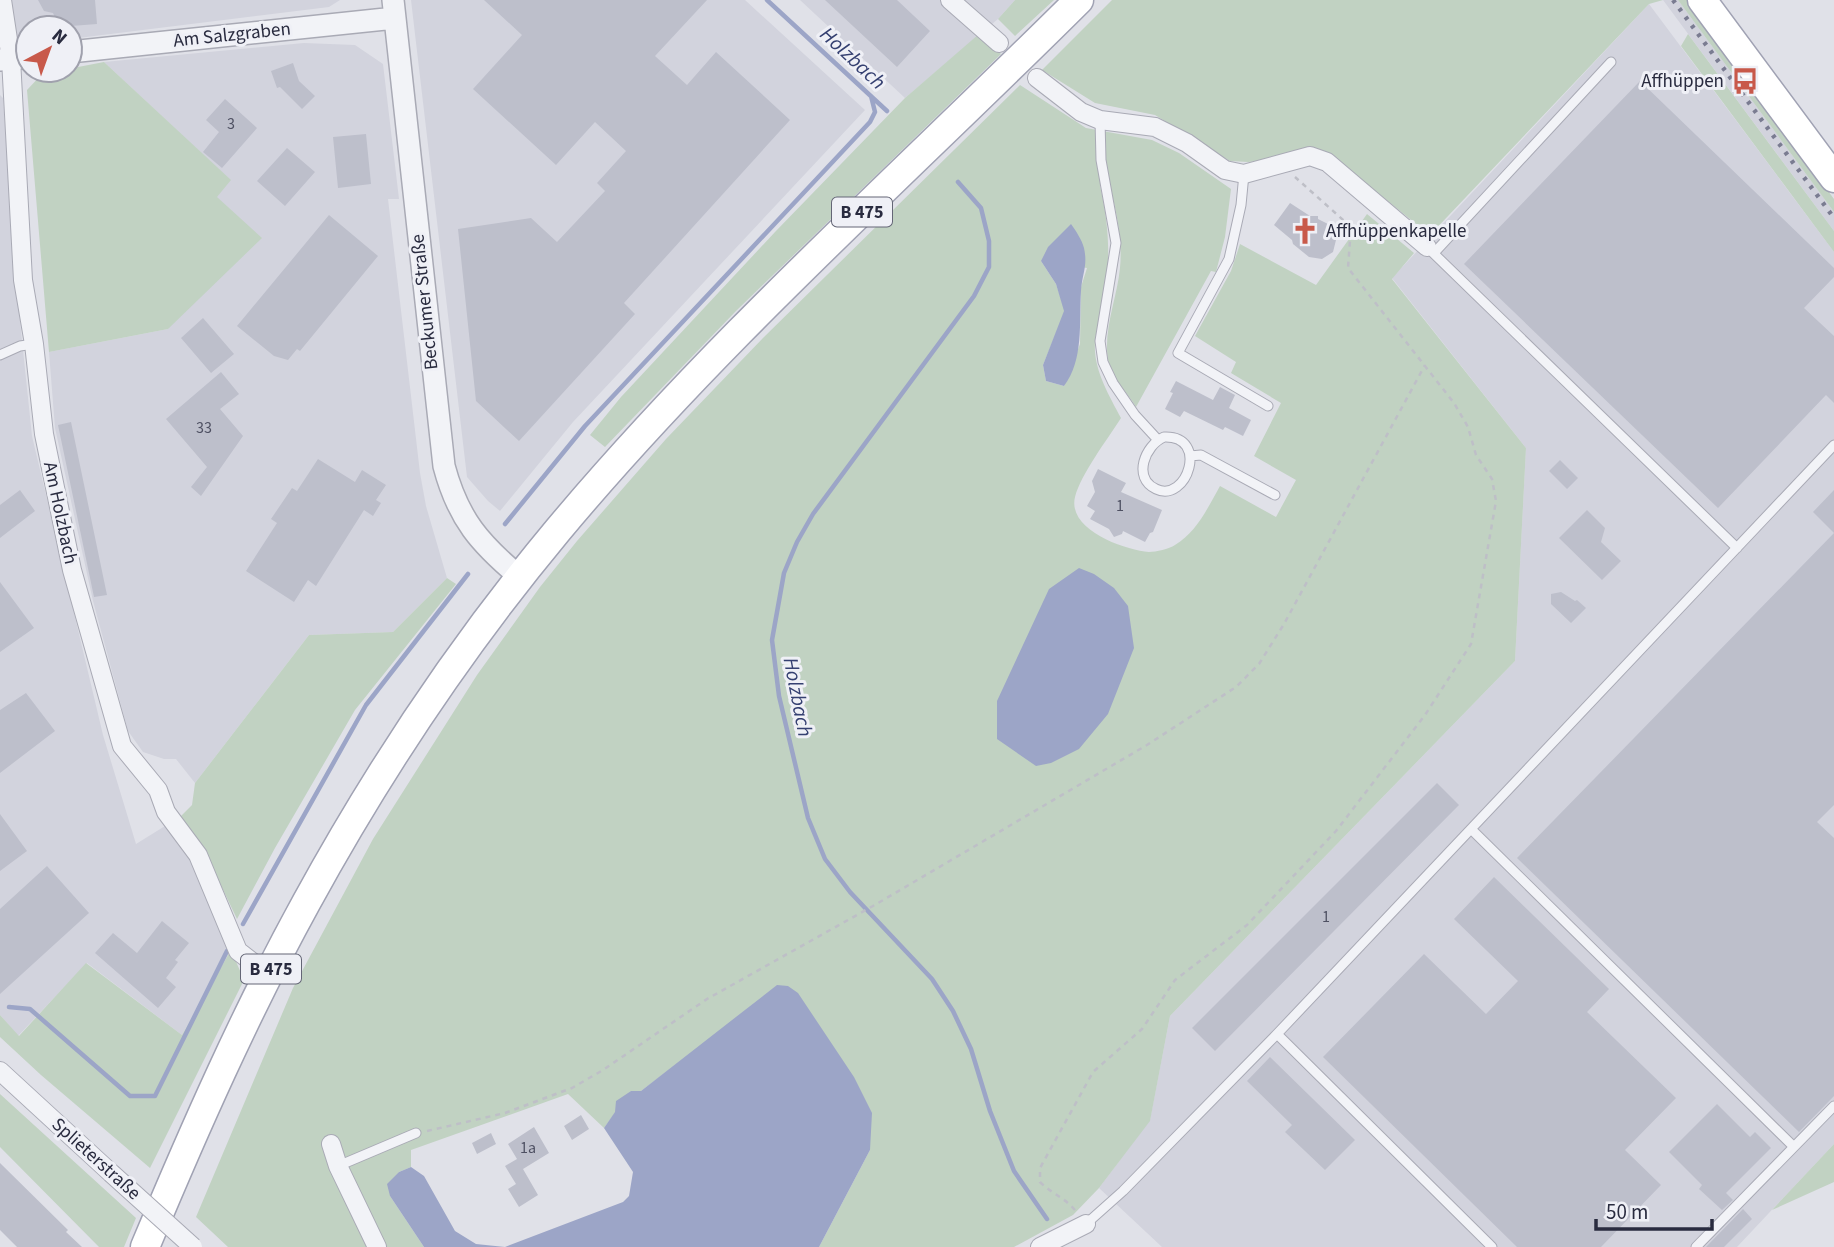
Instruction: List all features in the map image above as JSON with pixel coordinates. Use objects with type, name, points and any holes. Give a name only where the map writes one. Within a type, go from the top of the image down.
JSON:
[{"type":"main road","name":"B 475","points":[[145,1247],[223,1070],[268,974],[306,903],[358,813],[459,661],[521,578],[558,530],[649,428],[747,325],[1079,0]]},
{"type":"main road","points":[[1702,0],[1834,178]]},
{"type":"street","name":"Am Holzbach","points":[[2,0],[13,58],[23,280],[34,344],[44,434],[72,570],[122,746],[158,790],[166,812],[198,855],[238,951],[268,974]]},
{"type":"street","points":[[950,0],[999,43]]},
{"type":"street","name":"Beckumer Straße","points":[[394,9],[444,466],[451,494],[465,519],[494,556],[521,578]]},
{"type":"street","name":"Am Salzgraben","points":[[84,50],[394,9]]},
{"type":"street","points":[[1037,78],[1081,112],[1100,120],[1155,127],[1186,143],[1225,170],[1244,174],[1310,156],[1326,162],[1431,250]]},
{"type":"street","name":"Splieterstraße","points":[[0,1071],[193,1247]]},
{"type":"street","points":[[331,1144],[338,1166],[377,1247]]},
{"type":"street","points":[[1040,1247],[1086,1224]]},
{"type":"lane","points":[[1611,62],[1431,250],[1737,548]]},
{"type":"lane","points":[[1100,120],[1101,160],[1116,243],[1100,341],[1103,362],[1113,383],[1135,415],[1158,440]]},
{"type":"lane","points":[[1244,174],[1241,205],[1229,259],[1178,353],[1268,406]]},
{"type":"lane","points":[[0,355],[20,346],[34,344]]},
{"type":"lane","points":[[1172,437],[1184,442],[1189,449],[1189,468],[1176,489],[1168,492],[1158,491],[1147,484],[1142,473],[1144,461],[1158,440],[1172,437]]},
{"type":"lane","points":[[1086,1224],[1123,1191],[1277,1034],[1834,445]]},
{"type":"lane","points":[[1190,456],[1201,455],[1275,495]]},
{"type":"lane","points":[[1471,829],[1794,1147]]},
{"type":"lane","points":[[1277,1034],[1492,1247]]},
{"type":"lane","points":[[1696,1247],[1834,1106]]},
{"type":"lane","points":[[338,1166],[416,1133]]},
{"type":"path","points":[[1086,1224],[1065,1199],[1049,1191],[1040,1182],[1040,1168],[1094,1072],[1142,1029],[1175,980],[1247,925],[1336,831],[1425,715],[1471,644],[1496,501],[1492,479],[1476,455],[1468,427],[1454,403],[1348,268],[1351,227],[1281,164]]},
{"type":"path","points":[[416,1133],[505,1113],[572,1088],[707,999],[873,906],[1147,745],[1236,687],[1259,664],[1284,625],[1425,365]]},
{"type":"shaded area","points":[[0,0],[340,0],[329,7],[84,37],[84,14],[14,14],[14,46],[0,47]]},
{"type":"shaded area","points":[[411,0],[745,0],[865,110],[573,422],[500,511],[467,477]]},
{"type":"shaded area","points":[[800,0],[1015,0],[998,19],[905,98]]},
{"type":"shaded area","points":[[1663,0],[1678,0],[1834,212],[1834,231]]},
{"type":"shaded area","points":[[1649,4],[1834,252],[1834,1144],[1737,1247],[1162,1247],[1099,1188],[1150,1120],[1170,1016],[1515,661],[1526,448],[1392,278]]},
{"type":"shaded area","points":[[304,43],[355,45],[383,64],[399,199],[388,199],[420,473],[426,506],[447,578],[393,632],[309,635],[195,783],[176,759],[164,759],[143,752],[128,731],[93,601],[55,428],[49,352],[168,329],[217,196],[230,180],[104,62]]},
{"type":"shaded area","points":[[0,95],[3,98],[16,283],[32,436],[103,735],[136,844],[165,826],[190,860],[231,950],[182,1035],[87,963],[18,1036],[0,1015]]},
{"type":"green space","points":[[1015,0],[1054,0],[1015,36],[998,19]]},
{"type":"green space","points":[[1112,0],[1663,0],[1649,4],[1430,235],[1330,155],[1230,161],[1155,115],[1095,103],[1042,70]]},
{"type":"green space","points":[[1678,0],[1687,0],[1834,199],[1834,212]]},
{"type":"green space","points":[[979,34],[1001,54],[736,311],[605,447],[590,435],[621,397],[775,232],[905,98]]},
{"type":"green space","points":[[1688,34],[1834,231],[1834,252],[1681,46]]},
{"type":"green space","points":[[104,62],[231,180],[217,197],[262,238],[168,329],[49,352],[27,90],[33,84],[84,84],[84,66]]},
{"type":"green space","points":[[1020,85],[1086,128],[1152,140],[1179,153],[1231,189],[1225,237],[1216,272],[1211,271],[1136,407],[1116,378],[1108,360],[1107,337],[1120,268],[1120,245],[1108,177],[1100,186],[1107,228],[1108,256],[1095,352],[1103,382],[1121,418],[1088,468],[1075,497],[1075,509],[1080,519],[1100,536],[1126,547],[1149,552],[1159,551],[1175,545],[1190,533],[1220,486],[1276,517],[1296,480],[1254,456],[1281,403],[1231,373],[1236,362],[1195,336],[1231,271],[1240,244],[1316,285],[1367,214],[1414,253],[1392,279],[1526,448],[1515,661],[1170,1016],[1150,1121],[1099,1188],[1073,1215],[1014,1247],[819,1247],[870,1150],[706,1042],[641,1091],[631,1091],[604,1128],[568,1094],[411,1150],[411,1167],[399,1172],[390,1196],[424,1247],[228,1247],[196,1217],[293,988],[373,839],[477,675],[540,587],[666,439],[763,338]],"holes":[[[1041,261],[1087,268],[1081,287],[1080,344],[1064,386],[1046,381],[1043,365],[1065,311],[1056,284]]]},
{"type":"green space","points":[[447,578],[456,584],[355,710],[237,919],[205,852],[179,818],[192,805],[195,783],[309,635],[393,632]]},
{"type":"green space","points":[[231,950],[244,980],[150,1168],[0,1037],[0,1015],[19,1036],[86,963],[182,1035]]},
{"type":"green space","points":[[0,1094],[136,1218],[124,1247],[99,1247],[0,1147]]},
{"type":"green space","points":[[1834,1144],[1834,1182],[1772,1210]]},
{"type":"water","points":[[1071,224],[1083,245],[1085,260],[1078,353],[1064,386],[1046,381],[1043,365],[1064,311],[1056,284],[1041,261],[1048,247]]},
{"type":"water","points":[[1079,568],[1094,574],[1114,588],[1128,606],[1134,648],[1108,714],[1079,749],[1051,763],[1036,766],[997,739],[997,701],[1049,589]]},
{"type":"water","points":[[777,985],[788,986],[798,993],[854,1077],[872,1113],[870,1150],[819,1247],[505,1247],[623,1202],[629,1196],[633,1172],[604,1128],[615,1112],[616,1101],[631,1091],[641,1091]]},
{"type":"water","points":[[411,1167],[424,1176],[455,1231],[476,1244],[505,1247],[424,1247],[390,1196],[387,1184],[399,1172]]},
{"type":"building","points":[[38,0],[95,0],[97,24],[84,25],[84,14],[53,14],[44,11]]},
{"type":"building","points":[[484,0],[707,0],[655,56],[687,85],[716,52],[790,120],[624,303],[635,314],[519,441],[476,401],[458,229],[531,218],[557,242],[605,191],[597,183],[626,151],[595,122],[556,165],[473,89],[522,35]]},
{"type":"building","points":[[825,0],[897,0],[930,31],[897,67]]},
{"type":"building","points":[[293,63],[299,81],[315,96],[302,109],[280,87],[277,88],[271,71]]},
{"type":"building","points":[[1640,81],[1834,268],[1834,277],[1804,308],[1834,336],[1834,403],[1826,395],[1718,508],[1464,264]]},
{"type":"building","points":[[225,99],[257,128],[222,168],[203,152],[219,132],[206,120]]},
{"type":"building","points":[[366,134],[371,184],[338,188],[333,137]]},
{"type":"building","points":[[287,148],[315,172],[285,206],[257,181]]},
{"type":"building","name":"Affhüppenkapelle","points":[[1290,203],[1310,216],[1318,216],[1318,219],[1330,225],[1336,240],[1333,252],[1322,259],[1309,257],[1274,225]]},
{"type":"building","points":[[329,215],[378,256],[300,351],[297,349],[288,360],[274,356],[237,326]]},
{"type":"building","points":[[203,318],[234,354],[211,373],[181,338]]},
{"type":"building","points":[[221,372],[239,394],[220,409],[243,436],[201,496],[191,487],[207,467],[166,419]]},
{"type":"building","points":[[1176,381],[1213,400],[1220,387],[1235,395],[1229,408],[1251,420],[1243,436],[1225,427],[1223,430],[1184,411],[1180,417],[1165,409]]},
{"type":"building","points":[[71,422],[107,595],[94,597],[58,425]]},
{"type":"building","points":[[318,459],[355,482],[362,470],[386,485],[376,500],[381,503],[373,516],[364,510],[316,586],[308,580],[294,602],[246,571],[277,523],[271,519],[292,488],[297,491]]},
{"type":"building","points":[[1560,460],[1578,478],[1567,489],[1549,471]]},
{"type":"building","points":[[1098,469],[1126,483],[1121,492],[1162,510],[1153,532],[1145,542],[1123,531],[1114,537],[1109,529],[1090,519],[1095,511],[1087,506],[1095,492],[1092,481]]},
{"type":"building","points":[[20,490],[35,511],[0,538],[0,505]]},
{"type":"building","points":[[1834,490],[1834,533],[1813,512]]},
{"type":"building","points":[[1587,510],[1605,528],[1601,542],[1621,561],[1602,580],[1559,538]]},
{"type":"building","points":[[1834,533],[1834,805],[1817,822],[1834,838],[1834,1096],[1799,1132],[1517,858]]},
{"type":"building","points":[[0,582],[34,628],[0,652]]},
{"type":"building","points":[[1561,592],[1586,608],[1571,623],[1551,604],[1551,594]]},
{"type":"building","points":[[26,693],[55,731],[0,773],[0,710]]},
{"type":"building","points":[[1437,783],[1459,805],[1215,1051],[1192,1028]]},
{"type":"building","points":[[0,814],[27,851],[0,871]]},
{"type":"building","points":[[47,866],[89,913],[0,994],[0,909]]},
{"type":"building","points":[[1494,877],[1609,989],[1587,1012],[1676,1098],[1625,1150],[1661,1185],[1601,1247],[1517,1247],[1323,1057],[1424,954],[1486,1014],[1518,981],[1454,919]]},
{"type":"building","points":[[162,921],[189,943],[175,960],[178,962],[166,978],[176,987],[158,1008],[95,953],[113,933],[137,953]]},
{"type":"building","points":[[1270,1057],[1355,1140],[1325,1170],[1285,1132],[1292,1125],[1247,1081]]},
{"type":"building","points":[[1717,1104],[1750,1137],[1755,1132],[1771,1148],[1726,1193],[1733,1200],[1722,1210],[1699,1189],[1702,1185],[1669,1152]]},
{"type":"building","points":[[581,1115],[589,1129],[572,1140],[564,1126]]},
{"type":"building","points":[[534,1127],[549,1153],[523,1169],[538,1195],[519,1207],[508,1189],[516,1184],[505,1166],[517,1159],[508,1144]]},
{"type":"building","points":[[491,1133],[496,1144],[477,1154],[472,1143]]},
{"type":"building","points":[[0,1163],[82,1247],[17,1247],[0,1230]]},
{"type":"building","points":[[1743,1209],[1752,1219],[1724,1247],[1706,1247]]},
{"type":"waterway","name":"Holzbach","points":[[767,0],[887,111]]},
{"type":"waterway","points":[[505,524],[585,426],[870,122],[875,112],[871,96]]},
{"type":"waterway","name":"Holzbach","points":[[958,182],[981,208],[989,241],[989,267],[974,296],[813,514],[784,573],[772,640],[779,696],[808,818],[825,859],[850,892],[932,979],[953,1011],[971,1049],[990,1111],[1014,1171],[1047,1219]]},
{"type":"waterway","points":[[243,924],[366,705],[468,574]]},
{"type":"waterway","points":[[9,1007],[30,1009],[130,1096],[155,1096],[227,951]]},
{"type":"railway","points":[[1673,0],[1834,218]]},
{"type":"place","name":"Affhüppen","points":[[1745,81]]},
{"type":"place","name":"Affhüppenkapelle","points":[[1305,231]]}]
